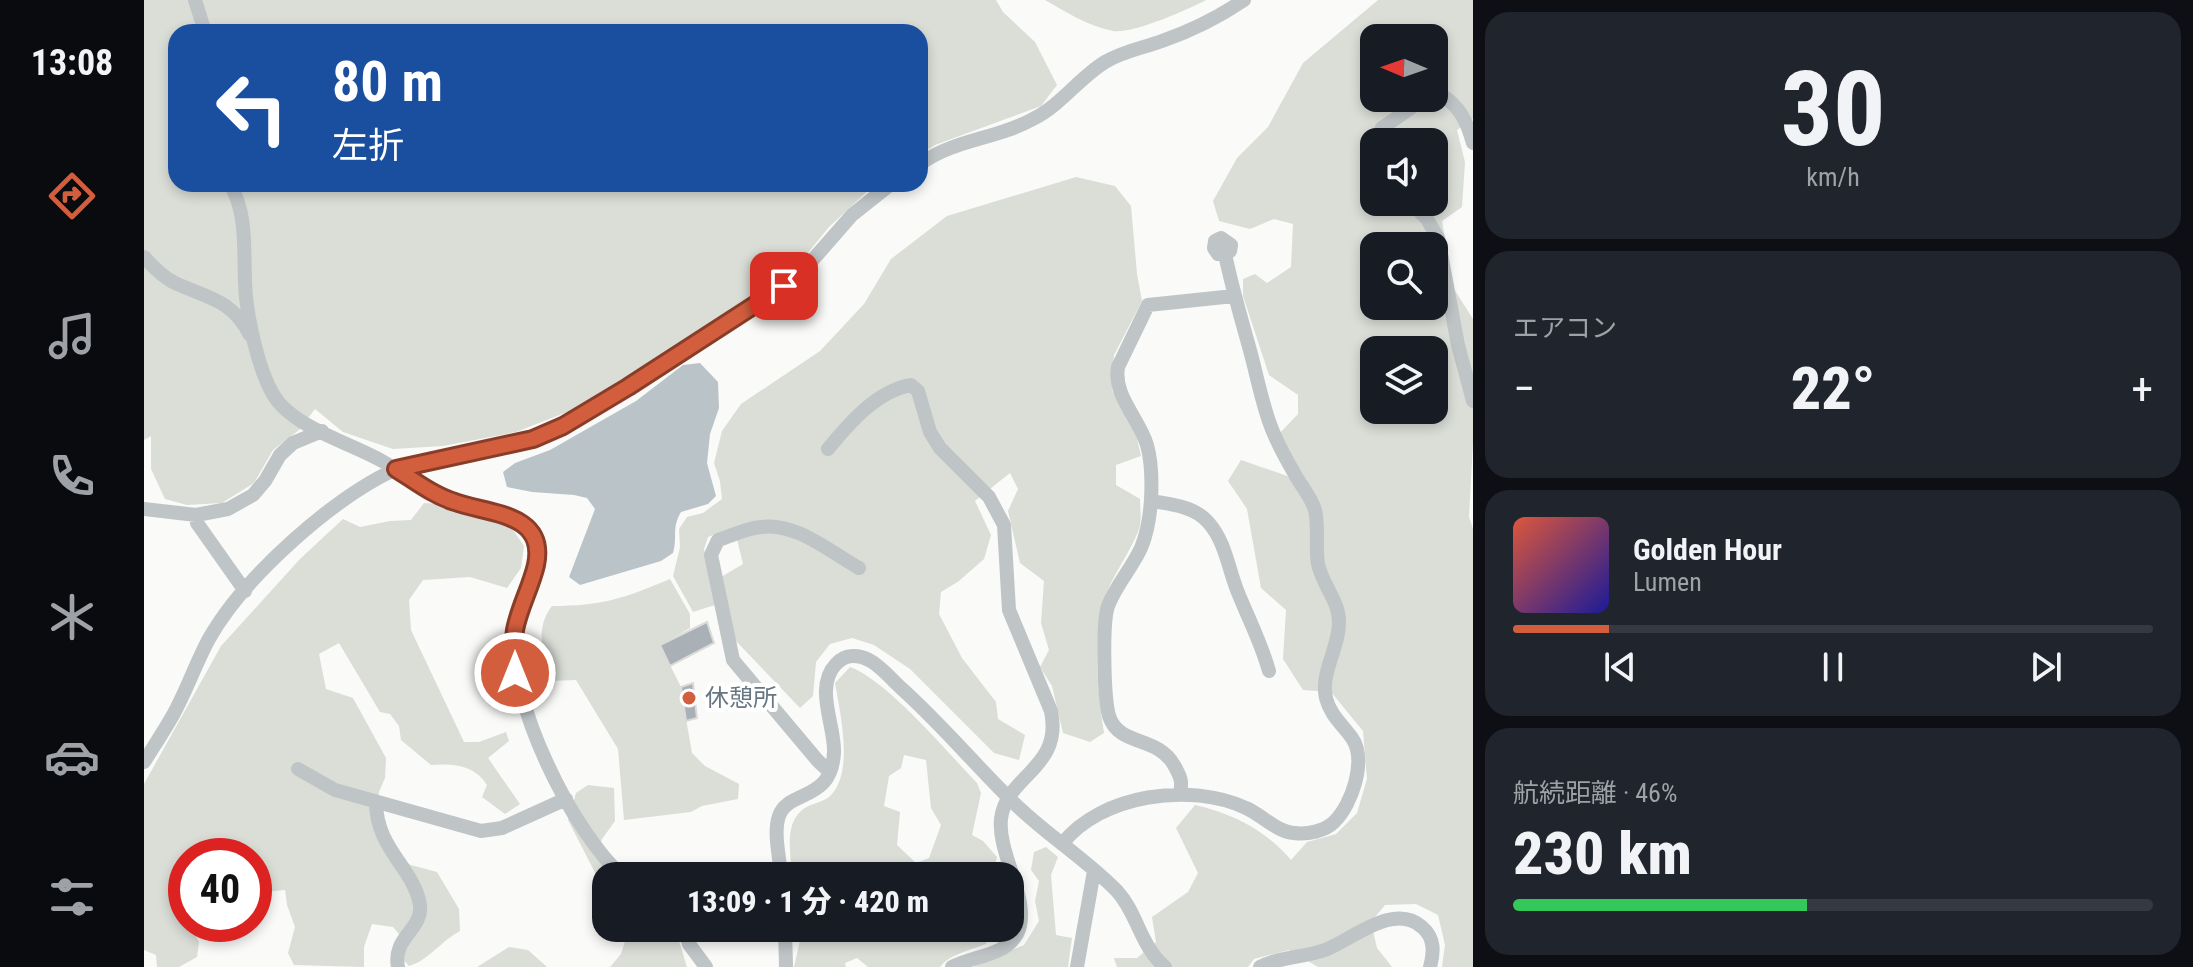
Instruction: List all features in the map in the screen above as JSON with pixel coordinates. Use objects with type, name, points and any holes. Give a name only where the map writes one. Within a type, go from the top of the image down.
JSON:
[{"type":"street","points":[[195,0],[202,24]]},
{"type":"street","points":[[928,159],[955,144],[1033,120],[1056,105],[1104,63],[1127,51],[1193,29],[1244,0]]},
{"type":"street","points":[[1448,99],[1454,102],[1467,124],[1473,143]]},
{"type":"street","points":[[1382,128],[1405,112]]},
{"type":"street","points":[[235,192],[242,220],[246,298],[256,346],[280,404],[295,416],[396,469],[435,494],[456,503],[509,515],[525,525],[532,537],[537,552],[536,564],[515,629],[515,673],[550,768],[588,836],[608,862]]},
{"type":"street","points":[[144,762],[173,716],[209,638],[229,608],[318,518],[378,477],[396,469],[533,439],[563,426],[784,286],[810,263],[852,215],[881,192]]},
{"type":"street","points":[[1424,216],[1438,238],[1458,345],[1473,401]]},
{"type":"street","points":[[1062,844],[1068,836],[1104,811],[1152,797],[1180,793],[1247,808],[1292,833],[1315,833],[1334,822],[1349,798],[1357,777],[1359,754],[1354,740],[1331,712],[1325,695],[1339,624],[1338,612],[1318,566],[1314,506],[1283,455],[1270,424],[1225,254]]},
{"type":"street","points":[[144,257],[172,281],[210,295],[226,305],[247,328],[256,346]]},
{"type":"street","points":[[1180,793],[1181,777],[1170,757],[1157,747],[1117,731],[1106,700],[1105,616],[1122,576],[1141,548],[1151,501],[1151,463],[1146,442],[1120,393],[1116,377],[1148,305],[1234,296]]},
{"type":"street","points":[[828,449],[848,425],[883,397],[900,387],[911,385],[918,391],[930,432],[940,448],[997,508],[1004,525],[1009,610],[1051,711],[1055,729],[1051,746],[1009,799],[1001,819],[1002,838],[1022,918],[1018,931],[1011,942],[998,951],[952,967]]},
{"type":"street","points":[[144,509],[196,515],[228,509],[253,495],[280,455],[293,443],[322,431]]},
{"type":"street","points":[[1151,501],[1178,505],[1208,521],[1222,543],[1237,591],[1256,629],[1269,671]]},
{"type":"street","points":[[196,515],[197,523],[245,591]]},
{"type":"street","points":[[830,772],[733,660],[711,555],[718,540],[760,527],[782,528],[798,532],[859,568]]},
{"type":"street","points":[[780,862],[777,823],[780,812],[789,804],[812,794],[824,784],[830,772],[834,751],[826,690],[829,677],[834,665],[844,657],[855,656],[869,660],[924,708],[1009,799],[1094,871],[1126,904],[1149,950],[1165,967]]},
{"type":"street","points":[[298,769],[335,790],[481,831],[502,828],[566,799]]},
{"type":"street","points":[[376,802],[376,819],[421,909],[416,922],[399,944],[396,957],[398,967]]},
{"type":"street","points":[[1077,967],[1094,871]]},
{"type":"street","points":[[1260,967],[1282,957],[1328,949],[1370,927],[1400,918],[1421,925],[1429,935],[1433,942],[1430,967]]},
{"type":"street","points":[[688,942],[706,967]]},
{"type":"street","points":[[785,942],[786,967]]},
{"type":"shaded area","points":[[144,0],[996,0],[1003,12],[1035,42],[1057,85],[1041,106],[928,149],[928,24],[168,24],[168,192],[866,192],[829,227],[794,270],[580,407],[516,432],[443,446],[393,449],[343,432],[315,409],[299,430],[273,450],[254,483],[222,503],[187,505],[165,499],[151,469],[151,436],[144,440]]},
{"type":"shaded area","points":[[1045,0],[1206,0],[1146,25],[1113,31],[1086,22]]},
{"type":"shaded area","points":[[1378,0],[1473,0],[1473,119],[1457,130],[1465,162],[1462,207],[1442,221],[1444,232],[1360,232],[1360,320],[1448,320],[1448,255],[1454,289],[1473,319],[1473,442],[1469,517],[1473,529],[1473,967],[1442,967],[1445,945],[1438,915],[1416,904],[1385,905],[1371,922],[1377,948],[1392,967],[1318,967],[1289,950],[1254,959],[1248,967],[1117,967],[1114,958],[1137,958],[1156,942],[1152,917],[1188,892],[1198,873],[1176,828],[1195,805],[1223,813],[1248,825],[1271,840],[1291,860],[1307,842],[1336,834],[1357,813],[1367,779],[1363,731],[1331,692],[1303,690],[1283,659],[1286,610],[1261,588],[1247,509],[1228,481],[1241,460],[1302,481],[1279,434],[1298,414],[1298,395],[1269,375],[1243,296],[1243,279],[1255,274],[1267,283],[1291,267],[1293,224],[1274,219],[1250,229],[1219,221],[1213,201],[1237,158],[1268,127],[1303,63]]},
{"type":"shaded area","points":[[1076,177],[1115,186],[1131,206],[1142,301],[1114,355],[1112,390],[1134,425],[1141,456],[1116,465],[1116,485],[1140,499],[1141,518],[1135,539],[1105,598],[1099,624],[1097,671],[1104,733],[1090,742],[1063,733],[1052,686],[1040,667],[1049,650],[1041,623],[1044,581],[1020,563],[1008,511],[1018,489],[1010,473],[975,501],[991,535],[984,559],[941,592],[939,614],[962,658],[996,702],[998,719],[1025,735],[1019,760],[994,753],[910,669],[874,645],[852,638],[830,644],[816,662],[813,696],[800,708],[735,640],[721,577],[743,564],[736,535],[728,529],[708,537],[704,549],[715,605],[693,612],[673,576],[680,547],[679,529],[687,517],[703,513],[722,499],[714,463],[722,431],[741,404],[820,351],[864,304],[891,259],[947,216]]},
{"type":"shaded area","points":[[700,363],[718,382],[719,408],[710,434],[707,463],[716,496],[708,504],[681,512],[676,523],[673,553],[661,561],[580,585],[569,577],[595,509],[587,498],[507,487],[503,472],[515,463],[550,450],[636,401],[683,365]]},
{"type":"shaded area","points":[[424,503],[442,504],[511,527],[524,546],[521,568],[507,588],[470,577],[423,580],[409,600],[411,630],[464,742],[479,742],[506,732],[509,741],[488,758],[520,804],[505,814],[482,797],[487,785],[476,773],[455,765],[431,765],[401,740],[399,726],[390,714],[380,712],[339,643],[319,654],[326,689],[353,698],[386,758],[385,778],[379,792],[374,827],[388,854],[437,872],[459,909],[460,931],[409,966],[399,955],[404,940],[393,927],[372,924],[364,947],[364,967],[294,965],[288,953],[295,927],[285,890],[272,891],[272,838],[168,838],[168,942],[199,942],[197,957],[179,967],[157,967],[156,955],[144,950],[144,784],[221,646],[300,559],[343,519],[360,527],[411,520]]},
{"type":"shaded area","points":[[670,579],[690,614],[690,628],[660,645],[680,685],[692,753],[705,766],[739,784],[738,799],[702,806],[691,812],[624,820],[618,749],[576,680],[552,681],[543,652],[543,624],[552,606],[613,600]]},
{"type":"shaded area","points":[[850,667],[899,701],[977,783],[981,793],[972,835],[983,841],[997,857],[996,862],[919,862],[929,858],[941,825],[931,808],[926,760],[904,755],[901,768],[889,776],[884,806],[900,812],[897,845],[915,862],[791,862],[790,833],[796,817],[804,809],[829,797],[842,774],[842,726],[835,683]]},
{"type":"shaded area","points":[[588,785],[614,788],[615,821],[602,839],[597,855],[603,862],[592,862],[592,867],[568,820],[576,793]]},
{"type":"shaded area","points":[[1046,847],[1058,857],[1051,875],[1056,935],[1072,938],[1068,967],[973,967],[1024,945],[1039,921],[1035,901],[1039,881],[1031,870],[1034,852]]},
{"type":"shaded area","points":[[625,942],[679,942],[687,967],[610,967],[621,954]]},
{"type":"shaded area","points":[[800,942],[987,942],[955,956],[940,967],[868,967],[857,958],[845,963],[846,967],[794,967]]},
{"type":"shaded area","points":[[509,947],[528,950],[547,967],[477,967]]},
{"type":"building","points":[[707,622],[714,643],[670,666],[660,645]]},
{"type":"building","name":"休憩所","points":[[693,683],[697,718],[686,721],[681,687]]},
{"type":"place","name":"休憩所","points":[[689,698]]},
{"type":"route","points":[[515,673],[515,629],[536,564],[537,552],[532,537],[525,525],[509,515],[456,503],[435,494],[396,469],[533,439],[563,426],[784,286]]}]
